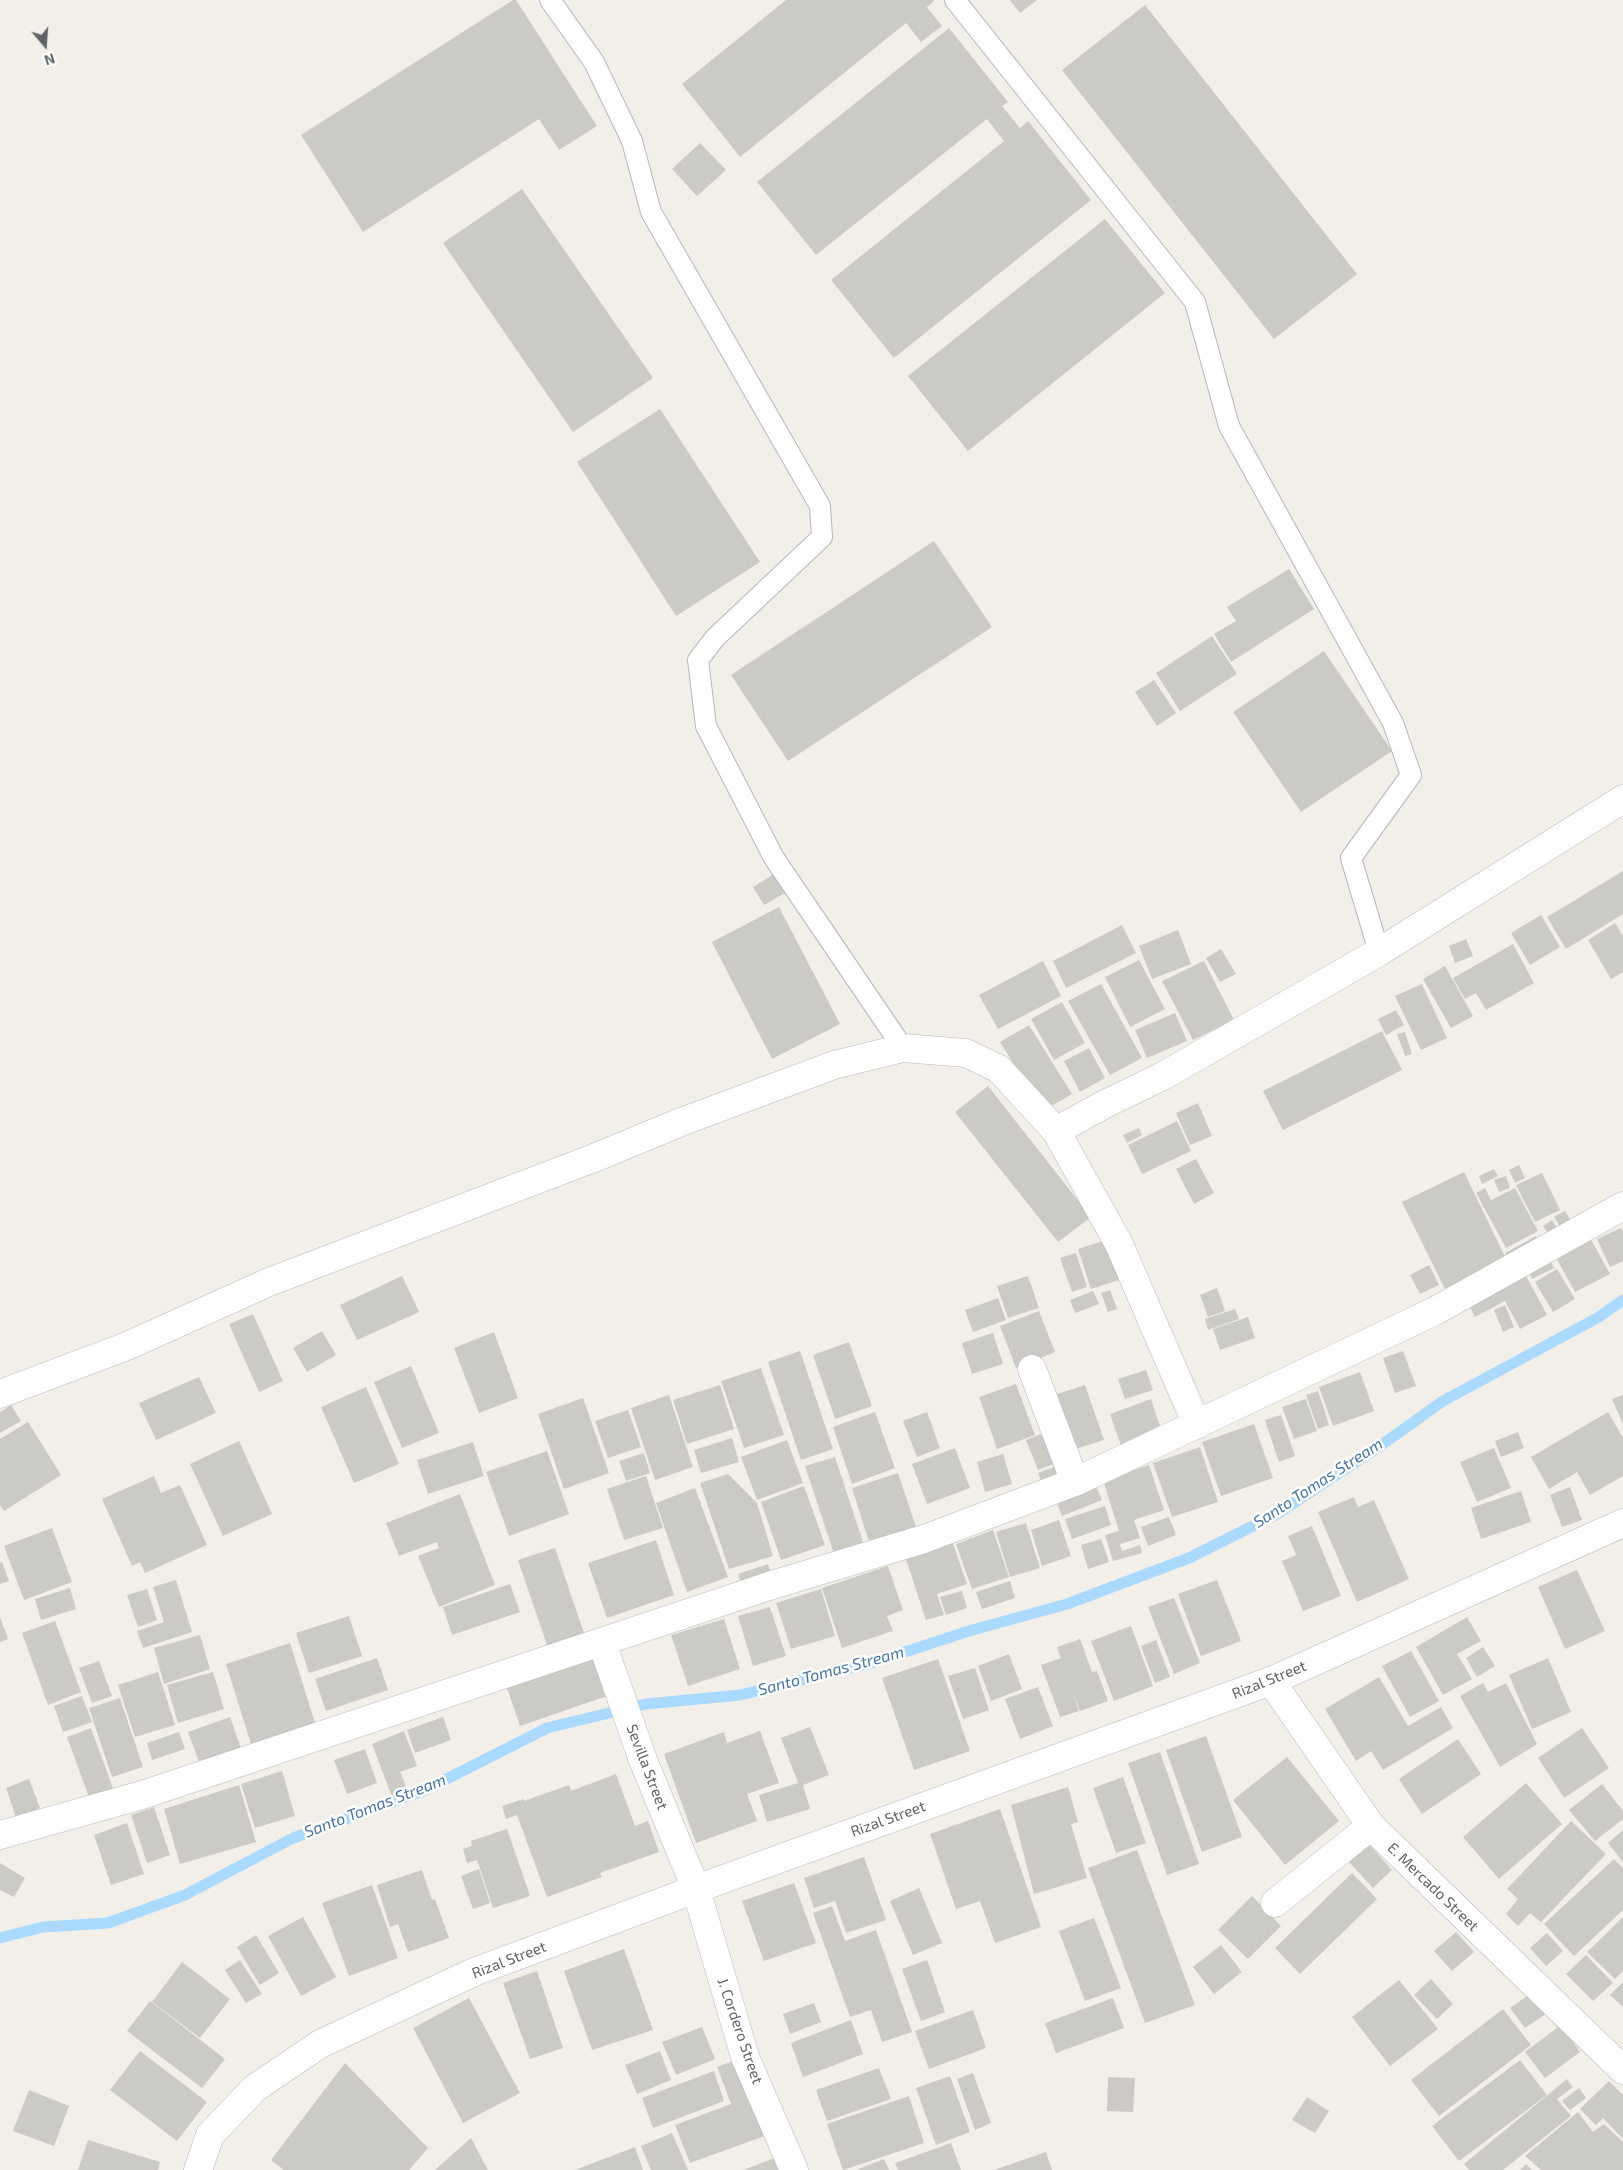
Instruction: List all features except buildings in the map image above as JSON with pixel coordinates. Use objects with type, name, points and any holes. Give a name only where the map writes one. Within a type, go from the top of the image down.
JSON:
[{"type":"street","points":[[1056,1131],[1105,1104],[1163,1076],[1379,952],[1623,799]]},
{"type":"street","points":[[0,1394],[126,1346],[269,1282],[578,1164],[681,1122],[834,1065],[903,1048],[966,1053],[999,1069],[1056,1131],[1119,1244],[1197,1425]]},
{"type":"street","points":[[0,1835],[142,1795],[769,1586],[924,1539],[1075,1482],[1436,1311],[1623,1206]]},
{"type":"street","points":[[1032,1369],[1075,1482]]},
{"type":"street","name":"Rizal Street","points":[[198,2170],[210,2135],[255,2088],[320,2044],[474,1972],[696,1889],[1271,1681],[1623,1523]]},
{"type":"street","name":"Sevilla Street","points":[[602,1643],[643,1760],[696,1889]]},
{"type":"street","name":"E. Mercado Street","points":[[1271,1681],[1371,1826],[1623,2070]]},
{"type":"street","points":[[1274,1903],[1371,1826]]},
{"type":"street","name":"J. Cordero Street","points":[[696,1889],[745,2057],[794,2170]]},
{"type":"lane","points":[[550,0],[594,62],[603,80],[632,142],[651,212],[820,506],[822,537],[715,638],[698,660],[706,726],[774,858],[903,1048]]},
{"type":"lane","points":[[954,0],[1194,302],[1229,426],[1392,723],[1411,775],[1351,858],[1379,952]]},
{"type":"waterway","name":"Santo Tomas Stream","points":[[0,1938],[43,1927],[108,1923],[185,1895],[293,1838],[425,1790],[547,1728],[646,1704],[740,1695],[868,1664],[969,1631],[1067,1604],[1189,1558],[1277,1514],[1373,1451],[1443,1401],[1599,1317],[1623,1300]]}]
